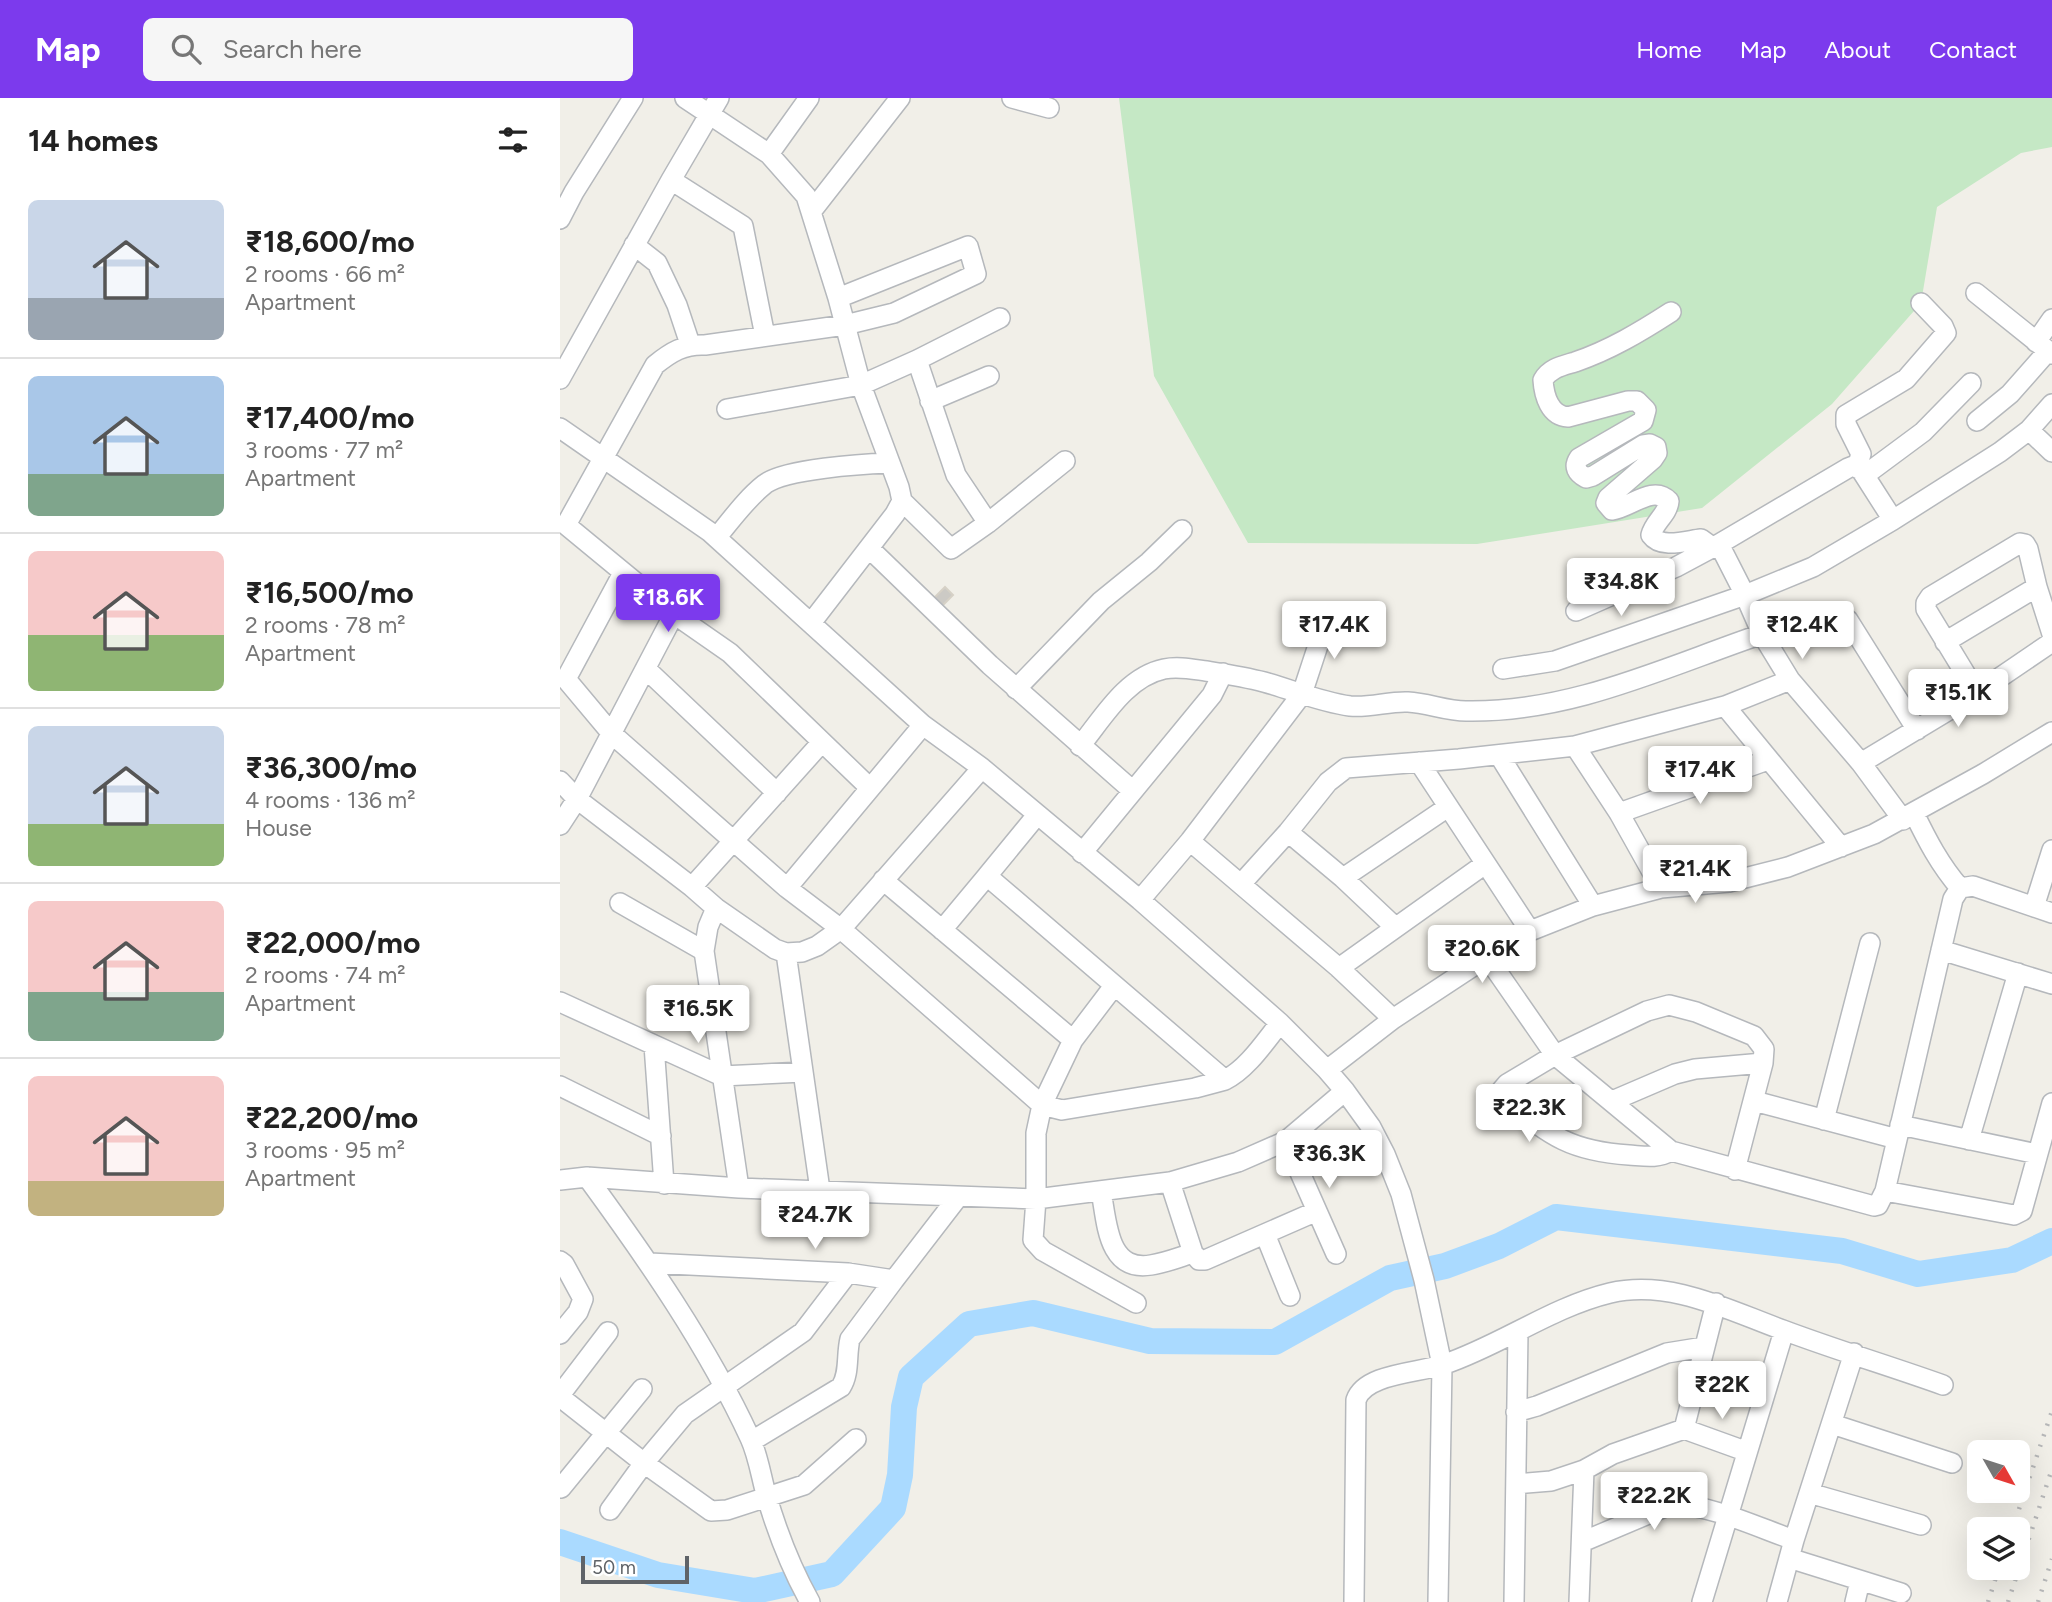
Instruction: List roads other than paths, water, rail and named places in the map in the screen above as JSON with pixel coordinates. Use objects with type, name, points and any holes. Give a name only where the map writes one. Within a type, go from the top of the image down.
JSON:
[{"type":"street","points":[[560,219],[633,98]]},
{"type":"street","points":[[685,98],[714,105],[769,155],[806,196],[861,385],[902,501],[951,549],[1065,461]]},
{"type":"street","points":[[769,155],[808,98]]},
{"type":"street","points":[[811,212],[900,98]]},
{"type":"street","points":[[1012,98],[1049,107]]},
{"type":"street","points":[[560,379],[714,105]]},
{"type":"street","points":[[671,180],[743,226],[765,336]]},
{"type":"street","points":[[634,244],[657,263],[677,305],[690,344]]},
{"type":"street","points":[[838,299],[968,246],[976,274],[894,313],[845,325],[705,345],[690,344],[671,352],[656,365],[563,531],[730,653],[870,788]]},
{"type":"street","points":[[1976,293],[2045,349]]},
{"type":"street","points":[[1893,520],[1861,471],[1861,454],[1846,424],[1846,415],[1906,379],[1946,333],[1943,326],[1921,303]]},
{"type":"street","points":[[1671,312],[1615,346],[1554,368],[1543,380],[1550,408],[1561,416],[1568,417],[1628,401],[1642,404],[1646,410],[1643,421],[1579,458],[1575,464],[1576,470],[1586,478],[1593,476],[1643,445],[1656,447],[1657,453],[1653,459],[1608,498],[1608,508],[1621,509],[1648,496],[1665,496],[1669,501],[1668,508],[1654,525],[1651,535],[1654,539],[1662,544],[1701,539],[1715,545],[1745,595],[1762,634],[1790,680],[1908,816],[1946,873],[1960,888]]},
{"type":"street","points":[[727,409],[861,385],[1000,318]]},
{"type":"street","points":[[1977,421],[2010,394],[2045,349],[2052,319]]},
{"type":"street","points":[[917,360],[956,475],[988,523]]},
{"type":"street","points":[[930,401],[989,376]]},
{"type":"street","points":[[1576,611],[1666,572],[1847,468],[1861,471],[1923,432],[1971,383]]},
{"type":"street","points":[[1503,669],[1527,667],[1568,657],[1745,595],[1813,568],[2000,452],[2029,430],[2052,404]]},
{"type":"street","points":[[560,428],[716,537],[923,725],[982,768],[1140,900],[1280,1023],[1345,1091],[1371,1127],[1385,1154],[1412,1231],[1442,1365],[1438,1602]]},
{"type":"street","points":[[2029,430],[2052,452]]},
{"type":"street","points":[[716,537],[746,502],[773,480],[852,464],[889,463]]},
{"type":"street","points":[[811,623],[870,549],[902,501]]},
{"type":"street","points":[[1016,689],[1101,601],[1149,562],[1182,530]]},
{"type":"street","points":[[1977,693],[1926,608],[1930,597],[2020,543],[2025,544],[2052,634]]},
{"type":"street","points":[[870,549],[1016,689],[1133,791]]},
{"type":"street","points":[[623,573],[566,679],[612,734],[786,888],[841,929],[1042,1105],[1062,1110],[1195,1088],[1225,1080],[1242,1068],[1280,1023]]},
{"type":"street","points":[[1945,642],[2037,587]]},
{"type":"street","points":[[560,825],[577,799],[674,614]]},
{"type":"street","points":[[1140,900],[1190,841],[1302,694],[1328,615]]},
{"type":"street","points":[[1848,620],[1917,730]]},
{"type":"street","points":[[1080,747],[1120,697],[1146,675],[1163,669],[1182,668],[1223,673],[1263,682],[1326,702],[1354,706],[1413,702],[1441,709],[1466,711],[1538,705],[1611,689],[1762,634]]},
{"type":"street","points":[[1861,763],[1977,693],[2052,642]]},
{"type":"street","points":[[646,669],[777,793]]},
{"type":"street","points":[[1082,853],[1212,695],[1223,673]]},
{"type":"street","points":[[1241,884],[1338,772],[1355,766],[1575,746],[1725,705],[1790,680]]},
{"type":"street","points":[[1725,705],[1768,761],[1841,847]]},
{"type":"street","points":[[786,888],[923,725]]},
{"type":"street","points":[[1327,1070],[1394,1019],[1530,931],[1593,906],[1661,888],[1729,882],[1788,867],[1841,847],[1908,816],[2052,732]]},
{"type":"street","points":[[692,887],[822,741]]},
{"type":"street","points":[[1575,746],[1619,813],[1661,888]]},
{"type":"street","points":[[1499,755],[1593,906]]},
{"type":"street","points":[[1619,813],[1768,761]]},
{"type":"street","points":[[1419,762],[1530,931]]},
{"type":"street","points":[[560,781],[577,799],[716,908],[775,949],[786,953],[817,946],[841,929],[982,768]]},
{"type":"street","points":[[1343,878],[1448,807]]},
{"type":"street","points":[[942,930],[1037,815]]},
{"type":"street","points":[[1288,832],[1343,878],[1395,927]]},
{"type":"street","points":[[1190,841],[1339,968],[1394,1019]]},
{"type":"street","points":[[1487,957],[1555,1055],[1671,1151],[1874,1206],[1882,1200],[1885,1191],[1953,899],[1960,888],[1973,886],[2043,910],[2052,850]]},
{"type":"street","points":[[1339,968],[1485,864]]},
{"type":"street","points":[[987,876],[1225,1080]]},
{"type":"street","points":[[884,880],[1073,1040]]},
{"type":"street","points":[[620,903],[704,951]]},
{"type":"street","points":[[716,908],[708,927],[704,951],[739,1188]]},
{"type":"street","points":[[1824,1121],[1870,943]]},
{"type":"street","points":[[1941,950],[2052,984]]},
{"type":"street","points":[[786,953],[820,1190]]},
{"type":"street","points":[[1969,1140],[2018,973]]},
{"type":"street","points":[[1114,986],[1073,1040],[1042,1105],[1036,1132],[1036,1199],[1032,1240],[1043,1251],[1136,1303]]},
{"type":"street","points":[[560,1002],[722,1076],[803,1072]]},
{"type":"street","points":[[1671,1151],[1657,1157],[1588,1151],[1553,1136],[1502,1097],[1501,1091],[1507,1084],[1555,1055],[1647,1011],[1669,1005],[1696,1012],[1754,1036],[1764,1049],[1754,1101],[1735,1170]]},
{"type":"street","points":[[654,1045],[664,1184]]},
{"type":"street","points":[[1612,1101],[1675,1074],[1695,1069],[1763,1063]]},
{"type":"street","points":[[560,1086],[661,1136]]},
{"type":"street","points":[[560,1180],[587,1177],[739,1188],[1036,1199],[1170,1182],[1238,1162],[1286,1141],[1345,1091]]},
{"type":"street","points":[[1754,1101],[1824,1121],[1969,1140],[2037,1154]]},
{"type":"street","points":[[1885,1191],[2014,1215],[2022,1210],[2052,1103]]},
{"type":"street","points":[[1286,1141],[1336,1254]]},
{"type":"street","points":[[587,1177],[650,1263],[724,1386],[752,1441],[766,1496],[788,1559],[807,1597]]},
{"type":"street","points":[[1170,1182],[1193,1253],[1199,1260],[1205,1260],[1317,1212]]},
{"type":"street","points":[[1101,1191],[1111,1243],[1122,1259],[1131,1264],[1152,1265],[1193,1253]]},
{"type":"street","points":[[752,1441],[841,1387],[846,1376],[850,1339],[958,1197]]},
{"type":"street","points":[[1265,1234],[1290,1296]]},
{"type":"street","points":[[560,1261],[565,1264],[583,1299],[578,1312],[560,1334]]},
{"type":"street","points":[[650,1263],[848,1273],[894,1280]]},
{"type":"street","points":[[610,1510],[644,1463],[685,1414],[803,1332],[848,1273]]},
{"type":"street","points":[[1354,1602],[1358,1393],[1371,1382],[1442,1365],[1484,1350],[1576,1304],[1634,1289],[1659,1290],[1716,1303],[1784,1331],[1943,1385]]},
{"type":"street","points":[[1684,1429],[1716,1303]]},
{"type":"street","points":[[1702,1602],[1745,1451],[1784,1331]]},
{"type":"street","points":[[608,1332],[560,1396],[644,1463],[711,1511],[727,1510],[810,1482],[856,1439]]},
{"type":"street","points":[[1514,1602],[1518,1332]]},
{"type":"street","points":[[1516,1412],[1667,1353],[1704,1347]]},
{"type":"street","points":[[1777,1602],[1791,1549],[1854,1353]]},
{"type":"street","points":[[561,1488],[642,1389]]},
{"type":"street","points":[[1832,1424],[1952,1462]]},
{"type":"street","points":[[1516,1484],[1551,1481],[1584,1470],[1613,1454],[1684,1429],[1745,1451]]},
{"type":"street","points":[[1580,1602],[1584,1470]]},
{"type":"street","points":[[1809,1493],[1921,1525]]},
{"type":"street","points":[[1582,1542],[1672,1504],[1684,1504],[1726,1517],[1860,1581],[1901,1593]]},
{"type":"street","points":[[1855,1602],[1860,1581]]},
{"type":"waterway","points":[[560,1542],[658,1575],[755,1591],[832,1574],[893,1508],[900,1475],[904,1407],[911,1377],[969,1324],[1033,1313],[1150,1341],[1275,1342],[1390,1278],[1445,1266],[1499,1246],[1556,1217],[1842,1251],[1918,1274],[2012,1260],[2052,1241]]},
{"type":"railway","points":[[2016,1517],[2052,1411]]},
{"type":"railway","points":[[2008,1602],[2052,1469]]},
{"type":"railway","points":[[2038,1602],[2052,1559]]},
{"type":"railway","points":[[1988,1602],[1995,1580]]}]
